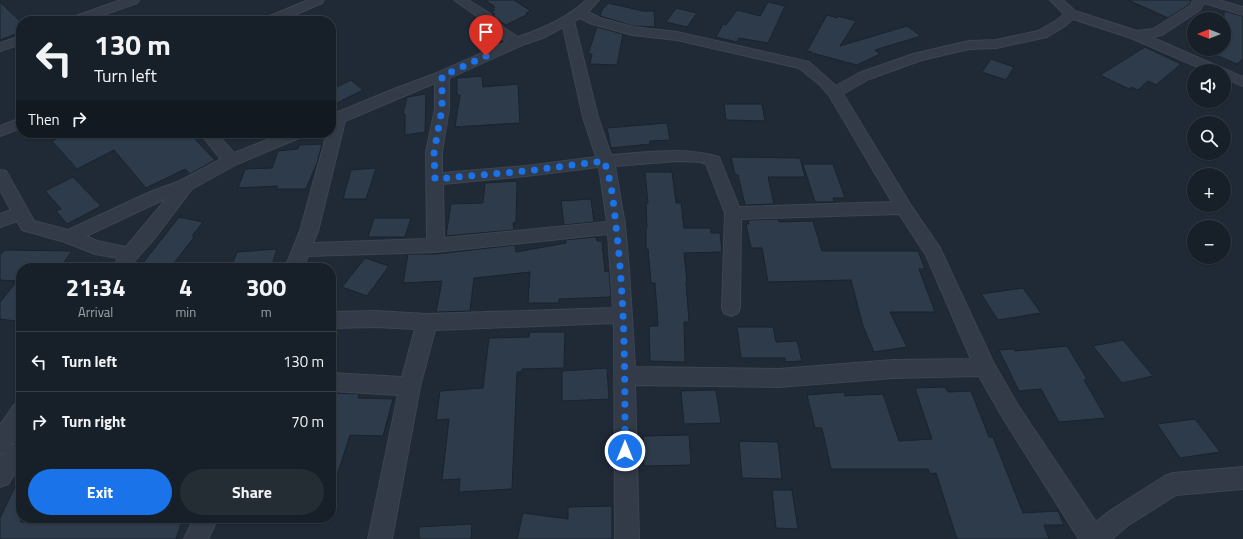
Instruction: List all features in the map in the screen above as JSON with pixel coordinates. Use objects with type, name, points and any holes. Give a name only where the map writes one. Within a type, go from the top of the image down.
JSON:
[{"type":"street","points":[[88,16],[133,0]]},
{"type":"street","points":[[281,16],[318,0]]},
{"type":"street","points":[[460,0],[485,16],[499,31],[517,42]]},
{"type":"street","points":[[336,118],[442,76],[517,42],[538,35],[574,17],[593,0]]},
{"type":"street","points":[[1056,0],[1071,14],[1136,34],[1202,64]]},
{"type":"street","points":[[1136,34],[1157,32],[1196,8],[1199,0]]},
{"type":"street","points":[[1205,0],[1243,11]]},
{"type":"street","points":[[835,93],[864,76],[918,56],[969,45],[996,44],[1042,34],[1062,23],[1071,14]]},
{"type":"street","points":[[574,17],[596,21],[632,31],[677,36],[804,65],[824,81],[835,93],[904,208],[934,253],[985,367],[1010,411],[1093,539],[1119,518],[1173,484],[1243,478]]},
{"type":"street","points":[[574,17],[575,45],[594,130],[610,178],[622,272],[627,539]]},
{"type":"street","points":[[0,47],[16,42]]},
{"type":"street","points":[[436,245],[434,152],[442,109],[442,76]]},
{"type":"street","points":[[1231,76],[1243,82]]},
{"type":"street","points":[[0,131],[16,126]]},
{"type":"street","points":[[212,138],[231,160]]},
{"type":"street","points":[[69,237],[156,196],[186,185],[231,160],[286,138]]},
{"type":"street","points":[[296,263],[309,231],[330,138]]},
{"type":"street","points":[[435,179],[526,171],[604,161],[678,156],[701,157],[713,161],[733,213],[731,308]]},
{"type":"street","points":[[0,175],[28,226],[69,237],[126,261],[186,185]]},
{"type":"street","points":[[733,213],[904,208]]},
{"type":"street","points":[[0,221],[21,212]]},
{"type":"street","points":[[302,250],[436,245],[616,227]]},
{"type":"street","points":[[336,320],[376,319],[427,322],[622,315]]},
{"type":"street","points":[[380,539],[410,387],[427,322]]},
{"type":"street","points":[[625,375],[658,377],[779,378],[893,369],[985,367]]},
{"type":"street","points":[[336,382],[410,387]]},
{"type":"street","points":[[0,476],[16,428]]},
{"type":"street","points":[[196,539],[204,523]]},
{"type":"building","points":[[485,0],[514,0],[531,11],[506,25],[493,15],[495,14],[491,12],[495,10],[493,8],[495,7]]},
{"type":"building","points":[[1128,0],[1191,0],[1190,4],[1168,18]]},
{"type":"building","points":[[0,2],[16,17],[16,34],[0,40]]},
{"type":"building","points":[[768,2],[785,6],[768,43],[739,38],[737,42],[716,37],[723,24],[726,25],[737,10],[760,16]]},
{"type":"building","points":[[608,3],[643,11],[654,11],[655,27],[633,26],[600,16],[602,10]]},
{"type":"building","points":[[676,8],[697,13],[687,27],[666,22]]},
{"type":"building","points":[[1231,13],[1243,16],[1243,59],[1237,64],[1218,56],[1231,56]]},
{"type":"building","points":[[827,15],[837,18],[838,16],[856,21],[840,46],[907,26],[921,36],[875,50],[880,54],[857,65],[807,51]]},
{"type":"building","points":[[597,27],[623,34],[617,65],[590,64],[592,54],[588,54]]},
{"type":"building","points":[[1145,47],[1181,64],[1156,85],[1148,81],[1138,90],[1131,87],[1129,89],[1100,75]]},
{"type":"building","points":[[991,59],[1014,67],[1006,80],[982,72]]},
{"type":"building","points":[[482,76],[483,87],[518,84],[520,123],[455,127],[460,95],[457,95],[457,78]]},
{"type":"building","points":[[351,80],[363,90],[336,104],[336,88]]},
{"type":"building","points":[[426,94],[425,132],[405,135],[405,114],[403,114],[407,97]]},
{"type":"building","points":[[724,104],[762,104],[765,121],[726,120]]},
{"type":"building","points":[[667,123],[670,140],[650,141],[650,144],[611,148],[607,128]]},
{"type":"building","points":[[58,138],[194,138],[215,160],[190,174],[185,169],[146,188],[114,150],[77,169],[52,141]]},
{"type":"building","points":[[322,144],[317,163],[306,189],[276,189],[278,186],[238,188],[245,169],[272,168],[278,151],[298,149],[299,145]]},
{"type":"building","points":[[731,157],[800,158],[805,177],[768,177],[774,204],[745,205],[738,175],[735,175]]},
{"type":"building","points":[[803,164],[833,164],[845,198],[833,198],[834,202],[815,202]]},
{"type":"building","points":[[376,168],[366,199],[343,199],[351,170]]},
{"type":"building","points":[[645,172],[672,172],[676,203],[681,203],[684,228],[711,228],[711,233],[720,233],[722,252],[684,253],[689,322],[684,322],[685,362],[650,361],[649,326],[658,326],[655,283],[651,283],[648,249],[646,249],[646,203],[648,203]]},
{"type":"building","points":[[73,177],[101,206],[67,224],[56,211],[61,209],[45,191]]},
{"type":"building","points":[[517,181],[516,223],[513,223],[514,230],[446,236],[451,204],[483,203],[485,183]]},
{"type":"building","points":[[591,199],[594,222],[564,225],[561,201]]},
{"type":"building","points":[[179,217],[203,222],[192,236],[195,236],[174,263],[143,263]]},
{"type":"building","points":[[374,218],[411,218],[405,237],[368,237]]},
{"type":"building","points":[[778,219],[779,222],[813,221],[822,251],[918,251],[925,269],[919,269],[935,312],[890,312],[907,347],[874,352],[863,326],[851,280],[768,282],[762,248],[751,248],[746,224],[749,224],[748,220]]},
{"type":"building","points":[[596,237],[597,241],[602,241],[605,272],[609,271],[611,297],[559,299],[559,303],[528,303],[530,272],[474,278],[470,311],[436,312],[442,281],[403,283],[408,254],[436,254],[515,245],[516,252],[566,243],[565,240]]},
{"type":"building","points":[[277,249],[273,263],[233,263],[237,252]]},
{"type":"building","points":[[5,250],[72,251],[64,263],[16,263],[16,281],[0,280],[0,255]]},
{"type":"building","points":[[365,258],[389,266],[367,296],[342,287]]},
{"type":"building","points":[[16,282],[15,321],[0,319],[0,302]]},
{"type":"building","points":[[1023,288],[1041,313],[998,320],[981,294]]},
{"type":"building","points":[[737,327],[773,327],[776,342],[797,341],[802,361],[785,362],[785,358],[741,358]]},
{"type":"building","points":[[530,332],[565,332],[564,368],[522,369],[522,372],[517,372],[512,489],[459,492],[460,479],[442,480],[449,419],[436,420],[440,391],[483,388],[489,338],[529,337]]},
{"type":"building","points":[[1123,340],[1153,376],[1122,383],[1093,346]]},
{"type":"building","points":[[1067,346],[1087,379],[1084,380],[1106,418],[1059,422],[1041,389],[1019,391],[999,350],[1014,349],[1015,351]]},
{"type":"building","points":[[607,368],[609,399],[562,401],[562,371]]},
{"type":"building","points":[[945,387],[948,392],[971,391],[989,437],[993,437],[1023,513],[1058,511],[1064,525],[1044,525],[1049,539],[957,539],[936,473],[930,474],[928,469],[831,469],[822,428],[815,428],[807,395],[844,392],[845,396],[883,394],[899,441],[932,439],[915,388]]},
{"type":"building","points":[[716,390],[721,423],[684,424],[681,391]]},
{"type":"building","points":[[336,393],[359,394],[358,398],[393,399],[383,436],[350,435],[336,479]]},
{"type":"building","points":[[1195,419],[1220,452],[1180,458],[1157,424]]},
{"type":"building","points":[[689,435],[691,465],[644,466],[643,436]]},
{"type":"building","points":[[739,441],[778,442],[782,479],[742,478]]},
{"type":"building","points":[[16,484],[16,523],[181,523],[176,539],[0,539],[0,518]]},
{"type":"building","points":[[772,490],[792,490],[798,529],[776,528]]},
{"type":"building","points":[[612,506],[612,539],[517,539],[523,513],[568,519],[568,507]]},
{"type":"building","points":[[472,524],[471,539],[419,539],[419,527]]},
{"type":"route","points":[[486,56],[442,76],[442,109],[434,152],[435,179],[526,171],[604,161],[610,178],[622,272],[622,315],[625,375],[625,451]]}]
